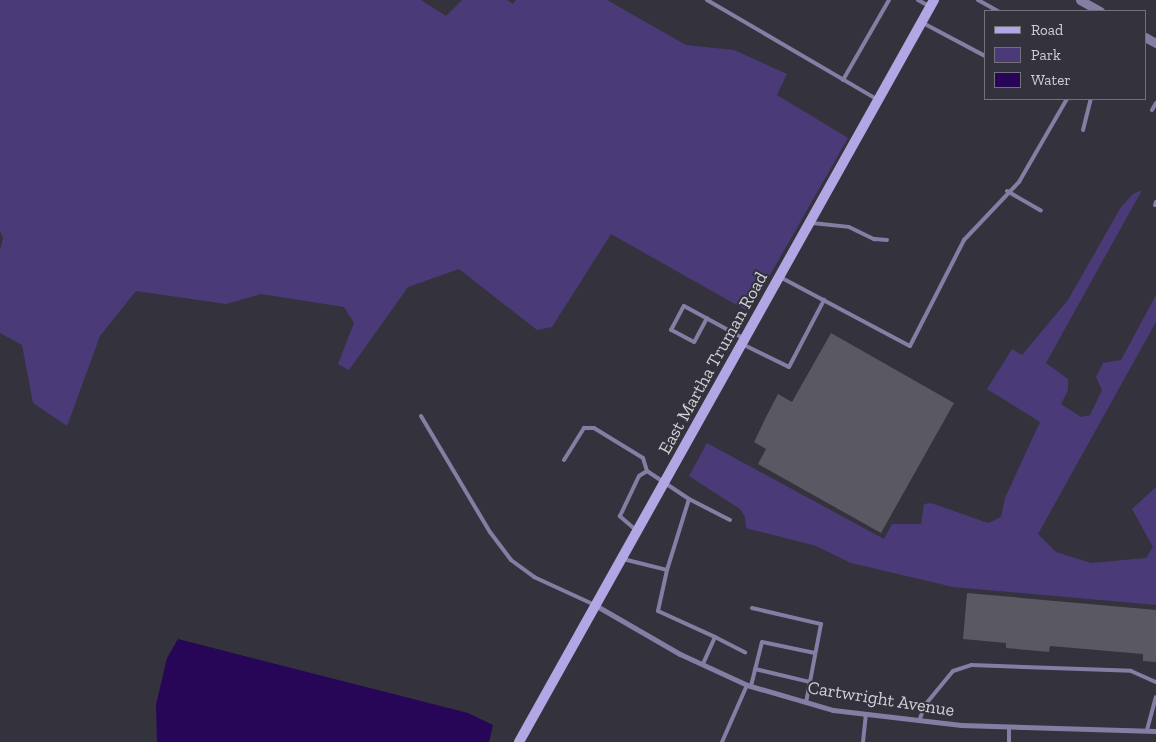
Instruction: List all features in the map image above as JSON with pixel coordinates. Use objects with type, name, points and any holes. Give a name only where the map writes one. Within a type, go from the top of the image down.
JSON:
[{"type":"main road","name":"East Martha Truman Road","points":[[519,742],[932,3]]},
{"type":"street","points":[[1080,0],[1098,10]]},
{"type":"street","name":"Cartwright Avenue","points":[[595,605],[703,664],[749,686],[806,703],[919,721],[1009,727],[1156,731]]},
{"type":"lane","points":[[707,0],[878,100]]},
{"type":"lane","points":[[843,80],[889,0]]},
{"type":"lane","points":[[918,0],[932,3]]},
{"type":"lane","points":[[978,0],[996,10]]},
{"type":"lane","points":[[921,22],[984,55]]},
{"type":"lane","points":[[780,276],[910,346],[964,240],[1007,191],[1020,182],[1066,100]]},
{"type":"lane","points":[[1083,130],[1091,100]]},
{"type":"lane","points":[[1152,110],[1156,103]]},
{"type":"lane","points":[[1007,191],[1041,211]]},
{"type":"lane","points":[[810,222],[849,227],[874,239],[887,240]]},
{"type":"lane","points":[[707,318],[694,342],[671,330],[684,306],[707,318],[743,341],[789,366],[824,300]]},
{"type":"lane","points":[[421,416],[490,532],[511,560],[534,577],[595,605]]},
{"type":"lane","points":[[564,460],[584,428],[594,428],[643,458],[647,471],[665,481],[689,499],[730,520]]},
{"type":"lane","points":[[637,530],[620,516],[640,476],[647,471]]},
{"type":"lane","points":[[689,499],[666,570],[658,611],[745,652]]},
{"type":"lane","points":[[621,559],[666,570]]},
{"type":"lane","points":[[752,608],[821,624],[806,703]]},
{"type":"lane","points":[[703,664],[716,638]]},
{"type":"lane","points":[[722,742],[756,669],[762,642],[815,653]]},
{"type":"lane","points":[[919,721],[925,705],[953,672],[971,664],[1131,671],[1156,682]]},
{"type":"lane","points":[[756,669],[810,682]]},
{"type":"lane","points":[[1147,730],[1156,697]]},
{"type":"lane","points":[[863,742],[866,714]]},
{"type":"lane","points":[[1009,727],[1009,742]]},
{"type":"green space","points":[[0,0],[421,0],[446,16],[462,0],[507,0],[513,4],[516,0],[607,0],[686,45],[734,50],[787,74],[777,95],[848,138],[749,312],[611,234],[552,327],[537,330],[459,269],[408,287],[349,370],[338,364],[354,323],[344,307],[261,294],[226,304],[136,291],[100,336],[67,426],[33,403],[22,345],[0,333],[0,250],[3,238],[0,231]]},
{"type":"green space","points":[[1142,190],[1046,363],[1068,379],[1068,390],[1061,404],[1081,417],[1090,415],[1102,390],[1096,377],[1103,363],[1121,360],[1156,295],[1156,322],[1038,534],[1056,552],[1091,563],[1146,558],[1153,547],[1132,509],[1156,487],[1156,605],[953,587],[851,563],[816,546],[746,528],[745,517],[740,509],[689,476],[707,443],[884,539],[892,524],[921,524],[924,504],[931,503],[988,523],[1001,517],[1005,498],[1040,422],[987,389],[1012,349],[1022,355],[1068,300],[1121,207],[1133,194]]},
{"type":"water","points":[[178,639],[468,713],[493,725],[489,742],[157,742],[156,705],[167,658]]},
{"type":"building","points":[[831,333],[954,403],[881,533],[758,464],[766,449],[754,442],[778,394],[792,402]]},
{"type":"building","points":[[967,593],[1156,610],[1156,662],[1143,661],[1143,654],[1050,646],[1049,652],[1006,648],[1006,643],[963,639]]}]
